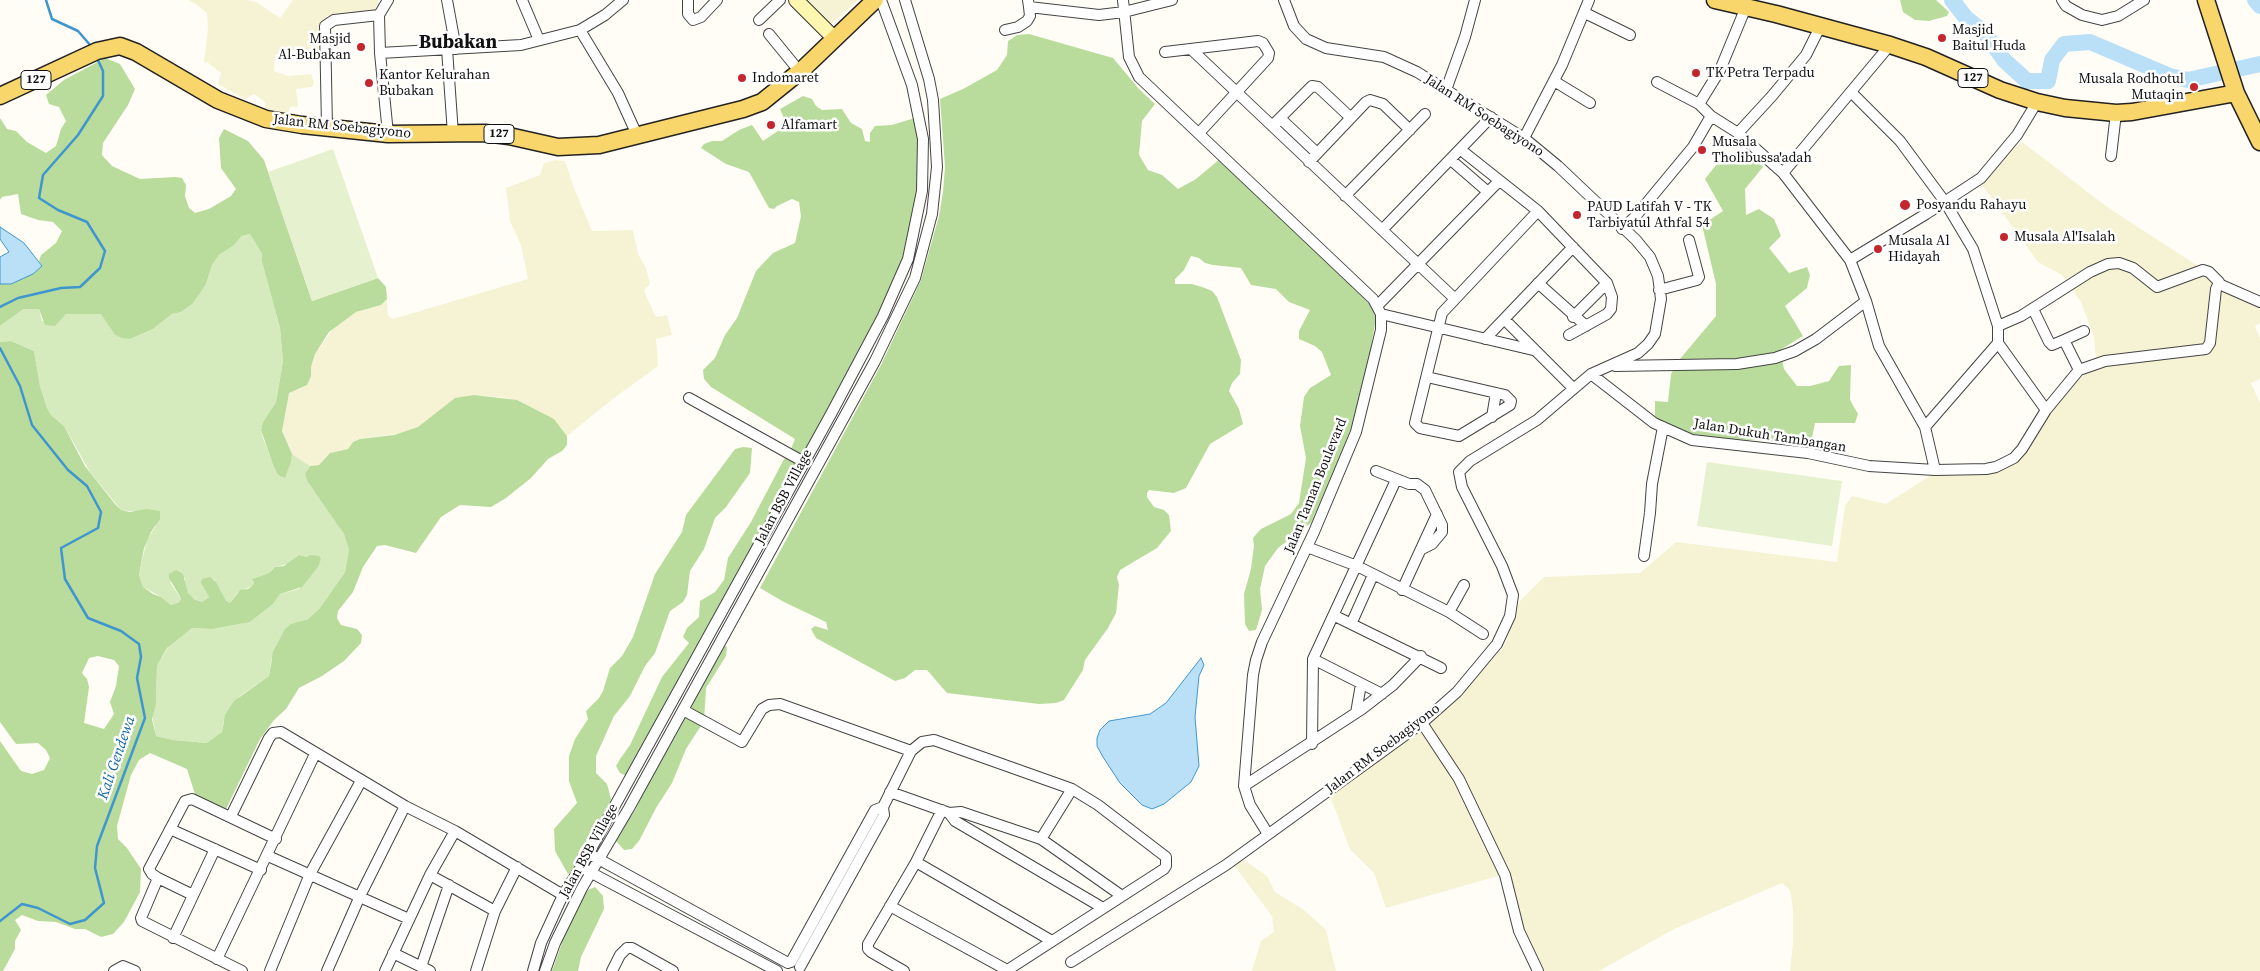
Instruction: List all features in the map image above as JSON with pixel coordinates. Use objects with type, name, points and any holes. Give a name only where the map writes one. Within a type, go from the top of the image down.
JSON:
[{"type":"main road","name":"Jalan RM Soebagiyono","points":[[0,95],[97,51],[112,47],[129,49],[233,107],[266,119],[388,134],[498,134],[558,146],[599,144],[753,106],[773,95],[800,72],[875,0]]},
{"type":"main road","name":"127","points":[[1715,0],[1746,6],[1890,45],[1926,57],[2000,90],[2037,102],[2065,108],[2116,113],[2232,79]]},
{"type":"main road","points":[[2206,0],[2232,79],[2260,142]]},
{"type":"street","points":[[388,0],[379,15],[380,53],[388,134]]},
{"type":"street","points":[[447,0],[451,49],[453,134]]},
{"type":"street","points":[[522,0],[539,40]]},
{"type":"street","points":[[380,53],[510,46],[539,40],[580,30],[605,15],[623,0]]},
{"type":"street","points":[[688,0],[688,14],[694,20],[701,17],[717,0]]},
{"type":"street","points":[[759,20],[780,0]]},
{"type":"street","points":[[796,0],[836,39]]},
{"type":"street","points":[[533,971],[541,943],[563,894],[581,867],[804,462],[887,308],[908,259],[922,191],[923,139],[917,104],[900,47],[881,0]]},
{"type":"street","name":"Jalan BSB Village","points":[[545,971],[555,943],[591,872],[683,710],[874,361],[901,309],[917,270],[932,214],[937,167],[933,100],[929,79],[906,4],[917,0]]},
{"type":"street","points":[[1123,0],[1129,57],[1136,72],[1380,309],[1438,328],[1533,350]]},
{"type":"street","points":[[1005,30],[1018,27],[1027,21],[1030,16],[1028,4],[1099,15],[1124,12],[1172,0]]},
{"type":"street","name":"Jalan RM Soebagiyono","points":[[1072,962],[1215,873],[1422,723],[1457,692],[1493,650],[1508,621],[1513,596],[1509,581],[1462,487],[1459,472],[1470,461],[1537,420],[1591,374],[1638,353],[1656,334],[1661,298],[1658,276],[1650,257],[1636,240],[1622,229],[1558,166],[1524,138],[1417,72],[1384,57],[1326,48],[1306,39],[1294,26],[1284,0]]},
{"type":"street","points":[[1446,90],[1466,36],[1475,0]]},
{"type":"street","points":[[1524,138],[1554,80],[1585,13],[1589,0]]},
{"type":"street","points":[[2062,0],[2066,6],[2082,15],[2102,20],[2118,16],[2144,0]]},
{"type":"street","points":[[1698,104],[1720,70],[1746,6]]},
{"type":"street","points":[[1585,13],[1630,35]]},
{"type":"street","points":[[327,127],[325,26],[334,20],[379,15]]},
{"type":"street","points":[[1738,132],[1772,96],[1806,55],[1820,27]]},
{"type":"street","points":[[580,30],[618,93],[637,135]]},
{"type":"street","points":[[770,34],[800,72]]},
{"type":"street","points":[[1165,52],[1261,41],[1269,55],[1199,132]]},
{"type":"street","points":[[1783,173],[1852,93],[1890,45]]},
{"type":"street","points":[[1192,50],[1454,298]]},
{"type":"street","points":[[1554,80],[1590,103]]},
{"type":"street","points":[[1657,82],[1698,104],[1711,116],[1738,132],[1783,173],[1850,260],[1866,301],[1879,346],[1925,427],[1935,470]]},
{"type":"street","points":[[1272,126],[1309,88],[1315,86],[1351,118]]},
{"type":"street","points":[[1852,93],[1900,141],[1944,202],[1973,249],[1998,326],[1998,343],[2046,410]]},
{"type":"street","points":[[1309,162],[1370,100],[1378,101],[1410,130]]},
{"type":"street","points":[[1850,260],[1981,178],[2017,135],[2037,102]]},
{"type":"street","points":[[2111,156],[2116,113]]},
{"type":"street","points":[[1345,196],[1425,114]]},
{"type":"street","points":[[1622,229],[1635,217],[1693,147],[1711,116]]},
{"type":"street","points":[[1382,230],[1491,117]]},
{"type":"street","points":[[1280,118],[1317,153]]},
{"type":"street","points":[[1461,150],[1538,211],[1607,283],[1612,297],[1611,309],[1607,314],[1569,335]]},
{"type":"street","points":[[1451,160],[1488,192]]},
{"type":"street","points":[[1380,309],[1417,264],[1499,181]]},
{"type":"street","points":[[1427,377],[1496,393],[1508,397],[1511,403],[1503,411],[1459,436],[1420,428],[1415,425],[1442,313],[1454,298],[1538,211]]},
{"type":"street","points":[[1659,290],[1697,280],[1699,277],[1688,240]]},
{"type":"street","points":[[1485,339],[1572,247]]},
{"type":"street","points":[[1998,326],[2033,309],[2090,272],[2108,264],[2119,263],[2133,268],[2158,287],[2203,270],[2209,272],[2219,284],[2260,302]]},
{"type":"street","points":[[1573,317],[1607,283]]},
{"type":"street","points":[[1538,284],[1573,317],[1586,326]]},
{"type":"street","points":[[2064,340],[2079,370],[2105,361],[2206,349],[2210,343],[2216,289],[2219,284]]},
{"type":"street","points":[[1608,366],[1738,364],[1775,358],[1795,351],[1816,339],[1866,301]]},
{"type":"street","name":"Jalan Taman Boulevard","points":[[1268,834],[1250,805],[1244,786],[1253,675],[1256,660],[1262,642],[1307,547],[1356,432],[1380,330],[1380,309]]},
{"type":"street","points":[[2033,309],[2052,345],[2084,331]]},
{"type":"street","points":[[1504,319],[1573,388]]},
{"type":"street","points":[[1925,427],[1998,343]]},
{"type":"street","name":"Jalan Dukuh Tambangan","points":[[1591,374],[1654,423],[1692,440],[1808,453],[1870,466],[1935,470],[1986,469],[2007,462],[2022,449],[2046,410],[2079,370]]},
{"type":"street","points":[[1492,417],[1496,393]]},
{"type":"street","points":[[689,398],[804,462]]},
{"type":"street","points":[[1644,556],[1652,484],[1663,427]]},
{"type":"street","points":[[1376,471],[1396,480],[1417,484],[1425,490],[1437,514],[1402,590]]},
{"type":"street","points":[[1312,744],[1313,659],[1335,616],[1396,480]]},
{"type":"street","points":[[1307,547],[1358,566],[1373,576],[1449,612],[1483,634]]},
{"type":"street","points":[[1352,622],[1373,576]]},
{"type":"street","points":[[1449,612],[1464,585]]},
{"type":"street","points":[[1335,616],[1352,622],[1441,668]]},
{"type":"street","points":[[1244,786],[1312,744],[1382,694],[1421,656]]},
{"type":"street","points":[[1313,659],[1382,694]]},
{"type":"street","points":[[1356,713],[1361,684]]},
{"type":"street","points":[[683,710],[742,742],[762,709],[769,704],[780,704],[912,751]]},
{"type":"street","points":[[1422,723],[1459,779],[1505,875],[1519,931],[1538,971]]},
{"type":"street","points":[[231,816],[260,754],[273,733],[281,732],[361,781],[455,831],[563,894]]},
{"type":"street","points":[[588,854],[795,968],[884,816],[883,807],[912,751],[922,742],[934,740],[1072,790],[1098,805],[1166,857],[1164,869],[1007,971],[890,906]]},
{"type":"street","points":[[217,959],[268,856],[315,754]]},
{"type":"street","points":[[270,971],[310,874],[361,781]]},
{"type":"street","points":[[1041,839],[1072,790]]},
{"type":"street","points":[[890,792],[945,811],[961,812],[1041,839],[1122,896]]},
{"type":"street","points":[[193,895],[158,878],[150,871],[150,867],[183,803],[188,800],[231,816],[276,839]]},
{"type":"street","points":[[328,971],[360,896],[405,806]]},
{"type":"street","points":[[904,971],[871,952],[868,948],[945,811]]},
{"type":"street","points":[[945,811],[955,821],[1103,908]]},
{"type":"street","points":[[170,828],[261,870]]},
{"type":"street","points":[[385,971],[430,874],[455,831]]},
{"type":"street","points":[[173,938],[216,849]]},
{"type":"street","points":[[268,856],[410,919]]},
{"type":"street","points":[[916,862],[1052,941]]},
{"type":"street","points":[[476,971],[484,940],[495,911],[516,867]]},
{"type":"street","points":[[581,867],[777,971]]},
{"type":"street","points":[[612,883],[618,870]]},
{"type":"street","points":[[430,874],[495,911]]},
{"type":"street","points":[[158,878],[141,919],[173,938],[242,971]]},
{"type":"street","points":[[393,953],[425,969],[449,885]]},
{"type":"street","points":[[612,971],[620,955],[627,948],[632,948],[673,971]]},
{"type":"street","points":[[114,971],[123,966],[135,971]]},
{"type":"shaded area","points":[[188,0],[247,0],[256,2],[280,18],[293,0],[378,0],[378,2],[373,14],[327,16],[322,58],[307,62],[304,49],[275,55],[274,71],[288,76],[311,74],[314,83],[312,87],[296,89],[298,106],[290,107],[288,114],[265,109],[265,102],[254,94],[245,99],[218,84],[221,73],[207,62],[204,63],[208,29],[207,13]]},
{"type":"shaded area","points":[[802,0],[858,0],[830,25]]},
{"type":"shaded area","points":[[2022,142],[2110,209],[2209,273],[2260,299],[2260,323],[2255,326],[2260,338],[2260,379],[2251,383],[2260,403],[2260,971],[1790,971],[1793,943],[1793,909],[1790,890],[1782,883],[1674,929],[1599,971],[1541,971],[1534,964],[1505,874],[1386,908],[1374,873],[1350,849],[1330,796],[1425,728],[1470,684],[1502,649],[1508,637],[1519,602],[1544,577],[1640,573],[1676,542],[1837,562],[1845,506],[1852,496],[1886,504],[1930,476],[1983,474],[2000,469],[2053,402],[2083,376],[2096,360],[2094,337],[2081,302],[2062,275],[2038,262],[1982,185],[2010,151]]},
{"type":"shaded area","points":[[555,160],[565,161],[592,231],[633,230],[638,254],[646,268],[650,284],[644,290],[656,317],[667,315],[672,335],[656,339],[658,366],[567,436],[554,419],[508,398],[474,395],[418,427],[402,433],[360,439],[353,442],[348,449],[330,453],[319,465],[310,466],[292,454],[282,431],[287,397],[292,390],[300,389],[311,376],[311,367],[315,354],[335,326],[356,312],[381,305],[387,299],[387,295],[388,316],[393,319],[528,279],[521,245],[510,221],[506,188],[540,175],[544,163]]},
{"type":"shaded area","points":[[1241,858],[1267,876],[1275,892],[1304,910],[1326,930],[1336,971],[1252,971],[1261,941],[1274,932],[1272,916],[1234,865]]},
{"type":"green space","points":[[1900,0],[1936,0],[1949,12],[1947,16],[1929,21],[1915,20],[1903,12]]},
{"type":"green space","points":[[1029,34],[1113,58],[1139,89],[1155,104],[1142,121],[1139,155],[1148,170],[1162,175],[1178,189],[1196,179],[1220,159],[1352,285],[1371,306],[1376,318],[1369,359],[1353,423],[1336,467],[1311,523],[1278,548],[1265,566],[1260,589],[1262,610],[1256,630],[1249,631],[1245,624],[1244,594],[1251,569],[1254,546],[1253,538],[1261,529],[1291,514],[1299,503],[1306,458],[1300,426],[1304,397],[1310,388],[1331,375],[1322,352],[1315,346],[1299,339],[1299,331],[1310,310],[1289,302],[1276,289],[1251,285],[1241,268],[1213,265],[1191,256],[1184,270],[1175,279],[1175,284],[1192,284],[1205,288],[1212,291],[1217,297],[1241,360],[1240,374],[1232,383],[1229,391],[1239,409],[1243,424],[1210,444],[1186,488],[1174,493],[1149,490],[1147,497],[1154,507],[1164,510],[1169,515],[1171,531],[1157,548],[1120,570],[1117,577],[1119,585],[1116,613],[1108,628],[1085,660],[1083,670],[1064,700],[1056,703],[1039,704],[947,693],[927,670],[915,670],[905,678],[895,681],[816,638],[811,629],[815,626],[828,630],[826,622],[760,588],[881,365],[921,280],[939,216],[943,192],[945,167],[940,99],[963,89],[997,70],[1007,55],[1008,41],[1017,35]]},
{"type":"green space","points":[[105,58],[120,64],[135,89],[128,105],[103,143],[102,155],[112,166],[140,179],[182,178],[186,185],[185,196],[189,208],[195,213],[209,209],[231,196],[236,189],[221,168],[219,138],[224,129],[248,141],[264,160],[312,301],[378,278],[386,287],[387,299],[381,305],[356,312],[329,332],[315,354],[311,367],[311,376],[307,385],[289,393],[282,431],[292,454],[285,478],[278,475],[274,467],[261,430],[263,422],[276,402],[283,361],[280,328],[262,262],[262,254],[250,234],[242,236],[233,246],[219,255],[212,265],[206,284],[193,303],[181,312],[172,314],[153,329],[130,339],[115,335],[101,314],[66,314],[55,326],[45,325],[39,309],[23,309],[0,326],[0,284],[11,284],[33,274],[42,266],[39,261],[41,255],[56,243],[62,231],[53,222],[38,220],[21,214],[18,194],[2,197],[0,200],[0,118],[7,129],[16,131],[27,142],[46,153],[56,146],[61,129],[66,121],[59,107],[49,104],[46,95],[64,80]]},
{"type":"green space","points":[[803,96],[812,99],[816,106],[822,110],[842,109],[851,123],[862,129],[865,141],[870,142],[870,133],[875,126],[892,125],[918,117],[921,167],[906,259],[881,315],[629,777],[620,773],[616,766],[630,745],[662,677],[689,643],[683,637],[687,628],[699,617],[700,601],[715,592],[724,580],[728,558],[751,522],[795,439],[711,387],[704,379],[703,370],[715,358],[725,335],[737,318],[756,271],[773,253],[795,243],[801,216],[799,202],[792,199],[774,209],[769,208],[749,172],[726,164],[701,148],[704,144],[712,141],[722,141],[739,130],[752,125],[763,141],[787,125],[780,109]]},
{"type":"green space","points":[[333,149],[378,278],[312,301],[268,172]]},
{"type":"green space","points":[[1747,151],[1763,167],[1745,189],[1746,215],[1759,209],[1774,219],[1781,236],[1769,248],[1789,273],[1807,267],[1810,275],[1807,288],[1785,306],[1803,336],[1780,350],[1784,369],[1797,386],[1810,386],[1829,381],[1839,366],[1851,365],[1850,400],[1858,414],[1855,423],[1815,423],[1811,443],[1692,437],[1655,420],[1655,401],[1668,402],[1671,374],[1680,359],[1716,316],[1716,284],[1702,225],[1723,211],[1705,179],[1716,165],[1732,162]]},
{"type":"green space","points":[[250,234],[262,254],[262,262],[280,328],[283,361],[276,402],[263,422],[261,430],[263,438],[278,475],[285,477],[292,454],[310,466],[305,474],[312,488],[324,502],[344,534],[349,550],[345,572],[320,608],[308,619],[291,624],[271,660],[269,676],[240,696],[223,723],[222,732],[208,743],[173,740],[156,736],[152,715],[156,704],[157,666],[170,644],[192,628],[213,629],[250,622],[273,604],[280,594],[299,589],[318,567],[307,557],[299,555],[288,564],[275,567],[269,573],[252,579],[254,583],[252,586],[237,593],[230,603],[226,602],[214,579],[203,586],[209,597],[202,602],[190,597],[185,586],[185,578],[170,582],[181,599],[175,606],[143,587],[139,575],[143,556],[147,539],[156,526],[146,509],[138,512],[121,510],[90,472],[64,426],[51,415],[47,408],[40,386],[34,351],[11,341],[0,342],[0,326],[22,309],[39,309],[42,321],[60,319],[66,314],[102,314],[115,335],[130,339],[153,329],[172,314],[181,312],[206,284],[212,265],[219,255],[233,246],[242,236]]},
{"type":"green space","points":[[11,341],[34,351],[40,386],[47,408],[51,415],[64,426],[85,466],[115,504],[121,510],[130,512],[146,509],[160,511],[160,519],[151,532],[144,548],[139,575],[143,587],[153,594],[161,597],[171,605],[178,603],[181,599],[169,578],[169,574],[176,570],[183,574],[188,593],[194,599],[202,602],[209,597],[201,583],[202,579],[210,577],[216,582],[226,601],[230,603],[240,590],[248,589],[252,586],[254,583],[252,579],[269,573],[275,567],[284,566],[299,555],[307,557],[310,555],[319,556],[321,559],[318,567],[302,587],[280,594],[273,604],[250,622],[213,629],[192,628],[167,648],[157,666],[156,704],[152,719],[156,736],[173,740],[207,743],[222,732],[225,715],[234,701],[269,676],[273,652],[285,629],[291,624],[308,619],[320,608],[345,572],[349,550],[344,534],[308,482],[305,474],[310,466],[319,465],[330,453],[348,449],[353,442],[360,439],[394,435],[418,427],[455,398],[474,395],[517,400],[554,419],[567,436],[567,445],[562,451],[548,459],[531,478],[506,498],[491,507],[460,505],[441,517],[416,553],[385,545],[377,546],[363,567],[353,592],[338,611],[337,618],[341,625],[357,629],[362,635],[361,643],[344,661],[322,676],[299,688],[286,709],[274,720],[260,739],[226,809],[222,810],[200,799],[195,794],[187,769],[150,753],[139,760],[131,775],[117,826],[118,839],[127,848],[141,869],[140,892],[124,922],[113,934],[101,937],[85,929],[75,929],[56,922],[38,921],[22,915],[15,920],[21,930],[15,941],[15,949],[3,971],[0,971],[0,741],[21,771],[32,774],[44,770],[50,758],[46,750],[38,743],[16,744],[0,722],[0,342]],"holes":[[[98,656],[114,660],[119,666],[116,686],[110,702],[114,714],[104,729],[84,723],[89,687],[87,679],[82,673],[89,658]]]},
{"type":"green space","points":[[743,447],[752,448],[750,473],[726,507],[715,518],[704,549],[690,571],[687,595],[683,602],[670,611],[655,653],[645,666],[630,696],[614,716],[596,756],[596,773],[607,784],[611,799],[597,827],[580,849],[572,872],[568,874],[555,851],[554,829],[577,803],[569,781],[569,756],[575,739],[588,719],[586,711],[599,698],[610,668],[622,656],[633,637],[655,574],[682,532],[686,515],[735,449]]},
{"type":"green space","points":[[1707,462],[1842,481],[1832,546],[1697,526]]},
{"type":"green space","points":[[725,646],[727,647],[726,656],[706,688],[704,721],[686,749],[672,783],[656,808],[639,841],[632,849],[624,850],[616,841],[618,835],[636,809],[646,787],[676,735],[696,693]]},
{"type":"green space","points":[[595,887],[603,896],[604,909],[581,957],[578,971],[552,971],[569,923],[588,890]]},
{"type":"water","points":[[0,227],[24,243],[42,266],[33,274],[11,284],[0,284],[0,257],[9,252],[0,239]]},
{"type":"water","points":[[1201,658],[1204,665],[1199,676],[1195,717],[1199,766],[1191,782],[1164,804],[1152,809],[1142,805],[1120,783],[1097,746],[1097,738],[1100,730],[1109,721],[1150,714],[1166,703]]},
{"type":"waterway","name":"Kali Gendewa","points":[[46,0],[52,19],[78,31],[91,46]]},
{"type":"waterway","points":[[1952,0],[1966,18],[1985,33],[2004,60],[2027,81],[2048,81],[2052,60],[2064,44],[2090,42],[2170,76],[2188,80],[2260,64]]},
{"type":"waterway","points":[[2255,0],[2260,6]]},
{"type":"waterway","name":"Kali Gendewa","points":[[0,307],[18,298],[61,288],[80,287],[100,268],[105,251],[87,222],[58,210],[39,198],[43,175],[78,135],[103,96],[103,71],[97,58]]},
{"type":"waterway","name":"Kali Gendewa","points":[[0,348],[20,386],[32,425],[68,470],[87,486],[101,512],[98,528],[61,548],[65,579],[88,618],[121,631],[139,644],[141,657],[137,678],[145,718],[97,846],[95,868],[104,903],[85,920],[70,924],[38,908],[22,904],[0,921]]},
{"type":"place","name":"Masjid Baitul Huda","points":[[1942,38]]},
{"type":"place","name":"Masjid Al-Bubakan","points":[[361,47]]},
{"type":"place","name":"TK Petra Terpadu","points":[[1696,73]]},
{"type":"place","name":"Indomaret","points":[[742,78]]},
{"type":"place","name":"Kantor Kelurahan Bubakan","points":[[369,83]]},
{"type":"place","name":"Musala Rodhotul Mutaqin","points":[[2194,87]]},
{"type":"place","name":"Alfamart","points":[[771,125]]},
{"type":"place","name":"Musala Tholibussa'adah","points":[[1702,150]]},
{"type":"place","name":"Posyandu Rahayu","points":[[1905,205]]},
{"type":"place","name":"PAUD Latifah V - TK Tarbiyatul Athfal 54","points":[[1577,215]]},
{"type":"place","name":"Musala Al'Isalah","points":[[2004,237]]},
{"type":"place","name":"Musala Al Hidayah","points":[[1878,249]]},
{"type":"district","name":"Bubakan","points":[[458,43]]}]
